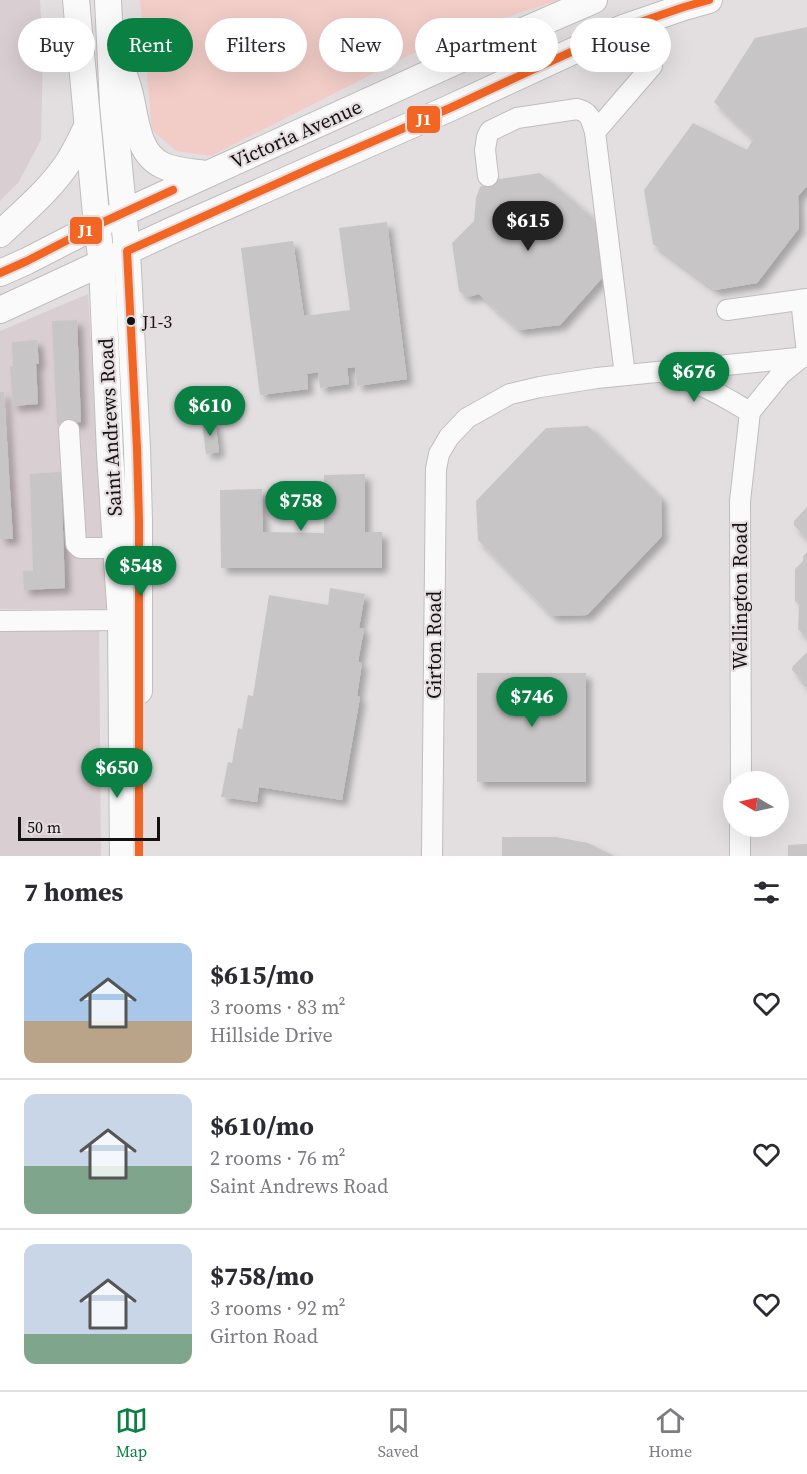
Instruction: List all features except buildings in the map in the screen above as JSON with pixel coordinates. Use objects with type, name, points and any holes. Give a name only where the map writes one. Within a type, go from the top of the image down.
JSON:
[{"type":"main road","name":"Saint Andrews Road","points":[[76,0],[102,264],[116,548],[130,619],[139,856]]},
{"type":"main road","name":"Saint Andrews Road","points":[[108,0],[109,18]]},
{"type":"main road","name":"Victoria Avenue","points":[[0,273],[97,225],[594,0]]},
{"type":"main road","name":"Victoria Avenue","points":[[0,310],[623,28],[709,0]]},
{"type":"main road","name":"Saint Andrews Road","points":[[112,72],[127,251],[137,448],[123,856]]},
{"type":"main road","points":[[122,72],[138,135],[147,152],[156,162],[175,170],[208,174]]},
{"type":"main road","points":[[0,234],[55,180],[69,161],[87,127]]},
{"type":"street","points":[[595,132],[647,72]]},
{"type":"street","points":[[488,176],[485,150],[490,131],[517,118],[577,109],[585,111],[591,119],[634,375]]},
{"type":"street","points":[[728,310],[804,299],[806,356]]},
{"type":"street","points":[[634,375],[806,356]]},
{"type":"street","points":[[634,375],[670,376],[689,380],[750,412],[781,374],[806,356]]},
{"type":"street","name":"Girton Road","points":[[432,856],[436,469],[439,454],[449,437],[467,418],[510,394],[540,387],[634,375]]},
{"type":"street","name":"Wellington Road","points":[[741,771],[740,501],[750,412]]},
{"type":"street","points":[[69,430],[76,544],[80,548],[116,548]]},
{"type":"street","points":[[0,621],[130,619]]},
{"type":"street","points":[[740,837],[740,856]]},
{"type":"shaded area","points":[[0,0],[40,0],[41,18],[18,18],[18,72],[43,72],[41,140],[18,183],[0,201]]},
{"type":"shaded area","points":[[140,0],[560,0],[504,18],[415,18],[415,52],[403,58],[403,18],[319,18],[319,72],[376,72],[211,156],[176,151],[152,130],[147,72],[193,72],[193,18],[142,18]]},
{"type":"shaded area","points":[[88,294],[108,609],[0,609],[0,331]]},
{"type":"shaded area","points":[[99,618],[101,856],[0,856],[0,619]]},
{"type":"transit line","name":"J1","points":[[139,856],[139,521],[127,251],[450,108],[623,28],[709,0]]},
{"type":"transit line","name":"J1","points":[[0,273],[173,190]]},
{"type":"place","name":"J1-3","points":[[131,321]]}]
